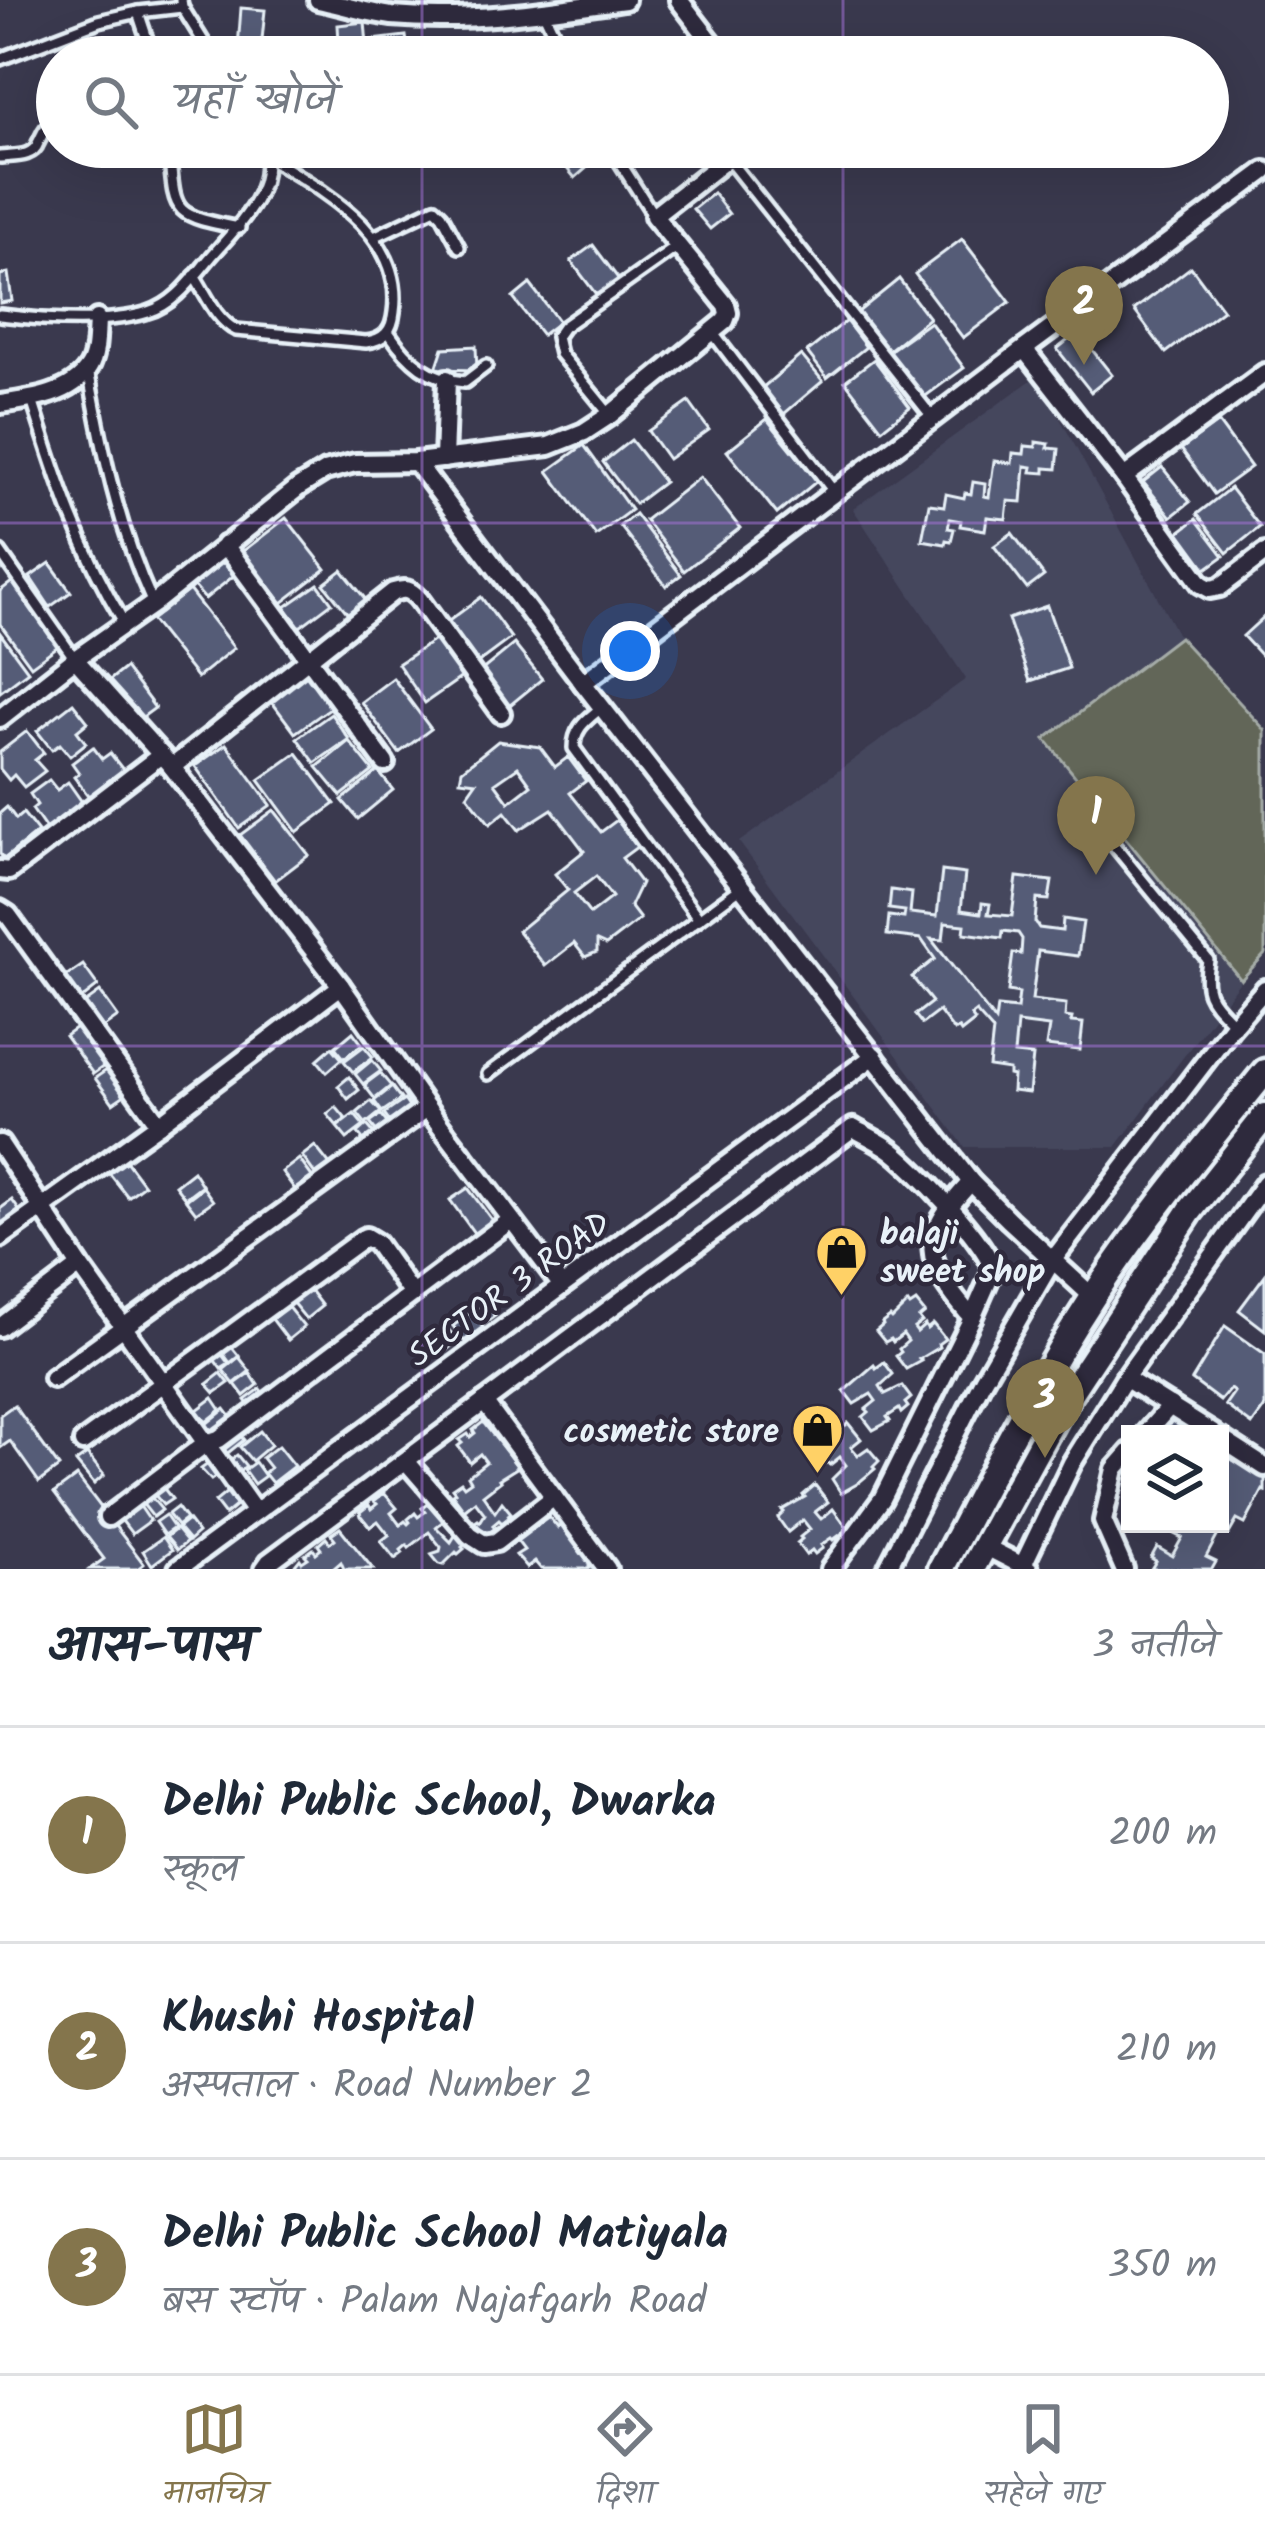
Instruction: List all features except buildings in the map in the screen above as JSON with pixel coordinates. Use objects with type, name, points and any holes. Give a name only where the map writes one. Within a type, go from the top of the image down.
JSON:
[{"type":"main road","points":[[941,1569],[1033,1395],[1093,1297],[1167,1193],[1265,1072]]},
{"type":"main road","points":[[978,1558],[1084,1371],[1190,1210],[1265,1117]]},
{"type":"street","points":[[318,0],[387,15],[425,17],[544,12],[625,0]]},
{"type":"street","points":[[679,0],[707,36]]},
{"type":"street","points":[[0,718],[325,471],[355,463],[416,462],[549,446],[610,415],[725,321],[726,305],[654,216],[716,168]]},
{"type":"street","points":[[583,683],[1265,171]]},
{"type":"street","points":[[0,404],[32,400],[72,382],[88,369],[97,319]]},
{"type":"street","points":[[1024,350],[1201,584],[1220,587],[1265,553]]},
{"type":"street","points":[[1124,477],[1265,373]]},
{"type":"street","points":[[444,459],[448,380]]},
{"type":"street","points":[[416,462],[971,1182],[1093,1297]]},
{"type":"street","points":[[225,545],[385,763]]},
{"type":"street","points":[[0,870],[9,871],[167,761],[404,588],[419,599],[501,713]]},
{"type":"street","points":[[75,659],[167,761],[562,1286]]},
{"type":"street","points":[[0,910],[159,1124]]},
{"type":"street","points":[[0,1238],[340,986]]},
{"type":"street","points":[[887,1569],[983,1380],[1052,1262],[1265,989]]},
{"type":"street","name":"SECTOR 3 ROAD","points":[[178,1569],[874,1056]]},
{"type":"street","points":[[53,1378],[427,1108]]},
{"type":"street","points":[[264,1569],[853,1128],[891,1149],[948,1207],[984,1248],[992,1270],[882,1499],[830,1569]]},
{"type":"street","points":[[0,1144],[80,1266],[255,1512]]},
{"type":"street","points":[[971,1182],[948,1207],[932,1237],[932,1255],[949,1291],[972,1318]]},
{"type":"street","points":[[978,1558],[1025,1568],[1072,1463],[1125,1378],[1265,1183]]},
{"type":"street","points":[[108,1517],[511,1220]]},
{"type":"street","points":[[83,1442],[366,1237],[376,1243],[411,1293]]},
{"type":"street","points":[[0,1327],[80,1266]]},
{"type":"street","points":[[1125,1378],[1199,1425]]},
{"type":"street","points":[[484,1402],[607,1569]]},
{"type":"street","points":[[1153,1425],[1169,1406]]},
{"type":"street","points":[[1229,1444],[1265,1467]]},
{"type":"street","points":[[406,1461],[470,1535],[484,1544],[496,1542],[554,1497]]},
{"type":"street","points":[[1121,1462],[1115,1469],[1103,1521],[1124,1569]]},
{"type":"lane","points":[[60,36],[99,21],[182,3],[201,36]]},
{"type":"lane","points":[[139,12],[146,36]]},
{"type":"lane","points":[[544,12],[555,36]]},
{"type":"lane","points":[[0,59],[36,45]]},
{"type":"lane","points":[[0,157],[30,153],[36,147]]},
{"type":"lane","points":[[171,168],[176,206],[198,218],[239,228]]},
{"type":"lane","points":[[0,315],[97,319],[145,313],[165,305],[239,228],[262,182],[263,168]]},
{"type":"lane","points":[[194,276],[226,326],[236,330],[366,342],[389,332],[395,290],[382,247],[366,226],[287,168]]},
{"type":"lane","points":[[623,168],[654,216]]},
{"type":"lane","points":[[746,168],[933,418]]},
{"type":"lane","points":[[374,237],[435,208],[460,247]]},
{"type":"lane","points":[[610,415],[560,354],[556,337],[563,327],[678,245]]},
{"type":"lane","points":[[389,332],[415,365],[432,376],[465,382],[486,366]]},
{"type":"lane","points":[[712,332],[835,493]]},
{"type":"lane","points":[[88,369],[118,514],[153,604]]},
{"type":"lane","points":[[32,400],[81,543],[125,624]]},
{"type":"lane","points":[[0,552],[75,659]]},
{"type":"lane","points":[[602,707],[579,727],[574,748],[699,919]]},
{"type":"lane","points":[[1108,838],[1208,960],[1207,996],[1234,1024]]},
{"type":"lane","points":[[488,1074],[742,887]]},
{"type":"shaded area","points":[[1037,376],[1179,637],[1265,730],[1265,954],[1116,1147],[965,1147],[739,842],[966,679],[853,509]]},
{"type":"green space","points":[[1179,637],[1265,730],[1265,954],[1241,980],[1045,739]]},
{"type":"place","name":"Khushi Hospital","points":[[1084,365]]},
{"type":"place","name":"Delhi Public School, Dwarka","points":[[1096,875]]},
{"type":"place","name":"balaji sweet shop","points":[[841,1297]]},
{"type":"place","name":"Delhi Public School Matiyala","points":[[1045,1458]]},
{"type":"place","name":"cosmetic store","points":[[818,1476]]}]
